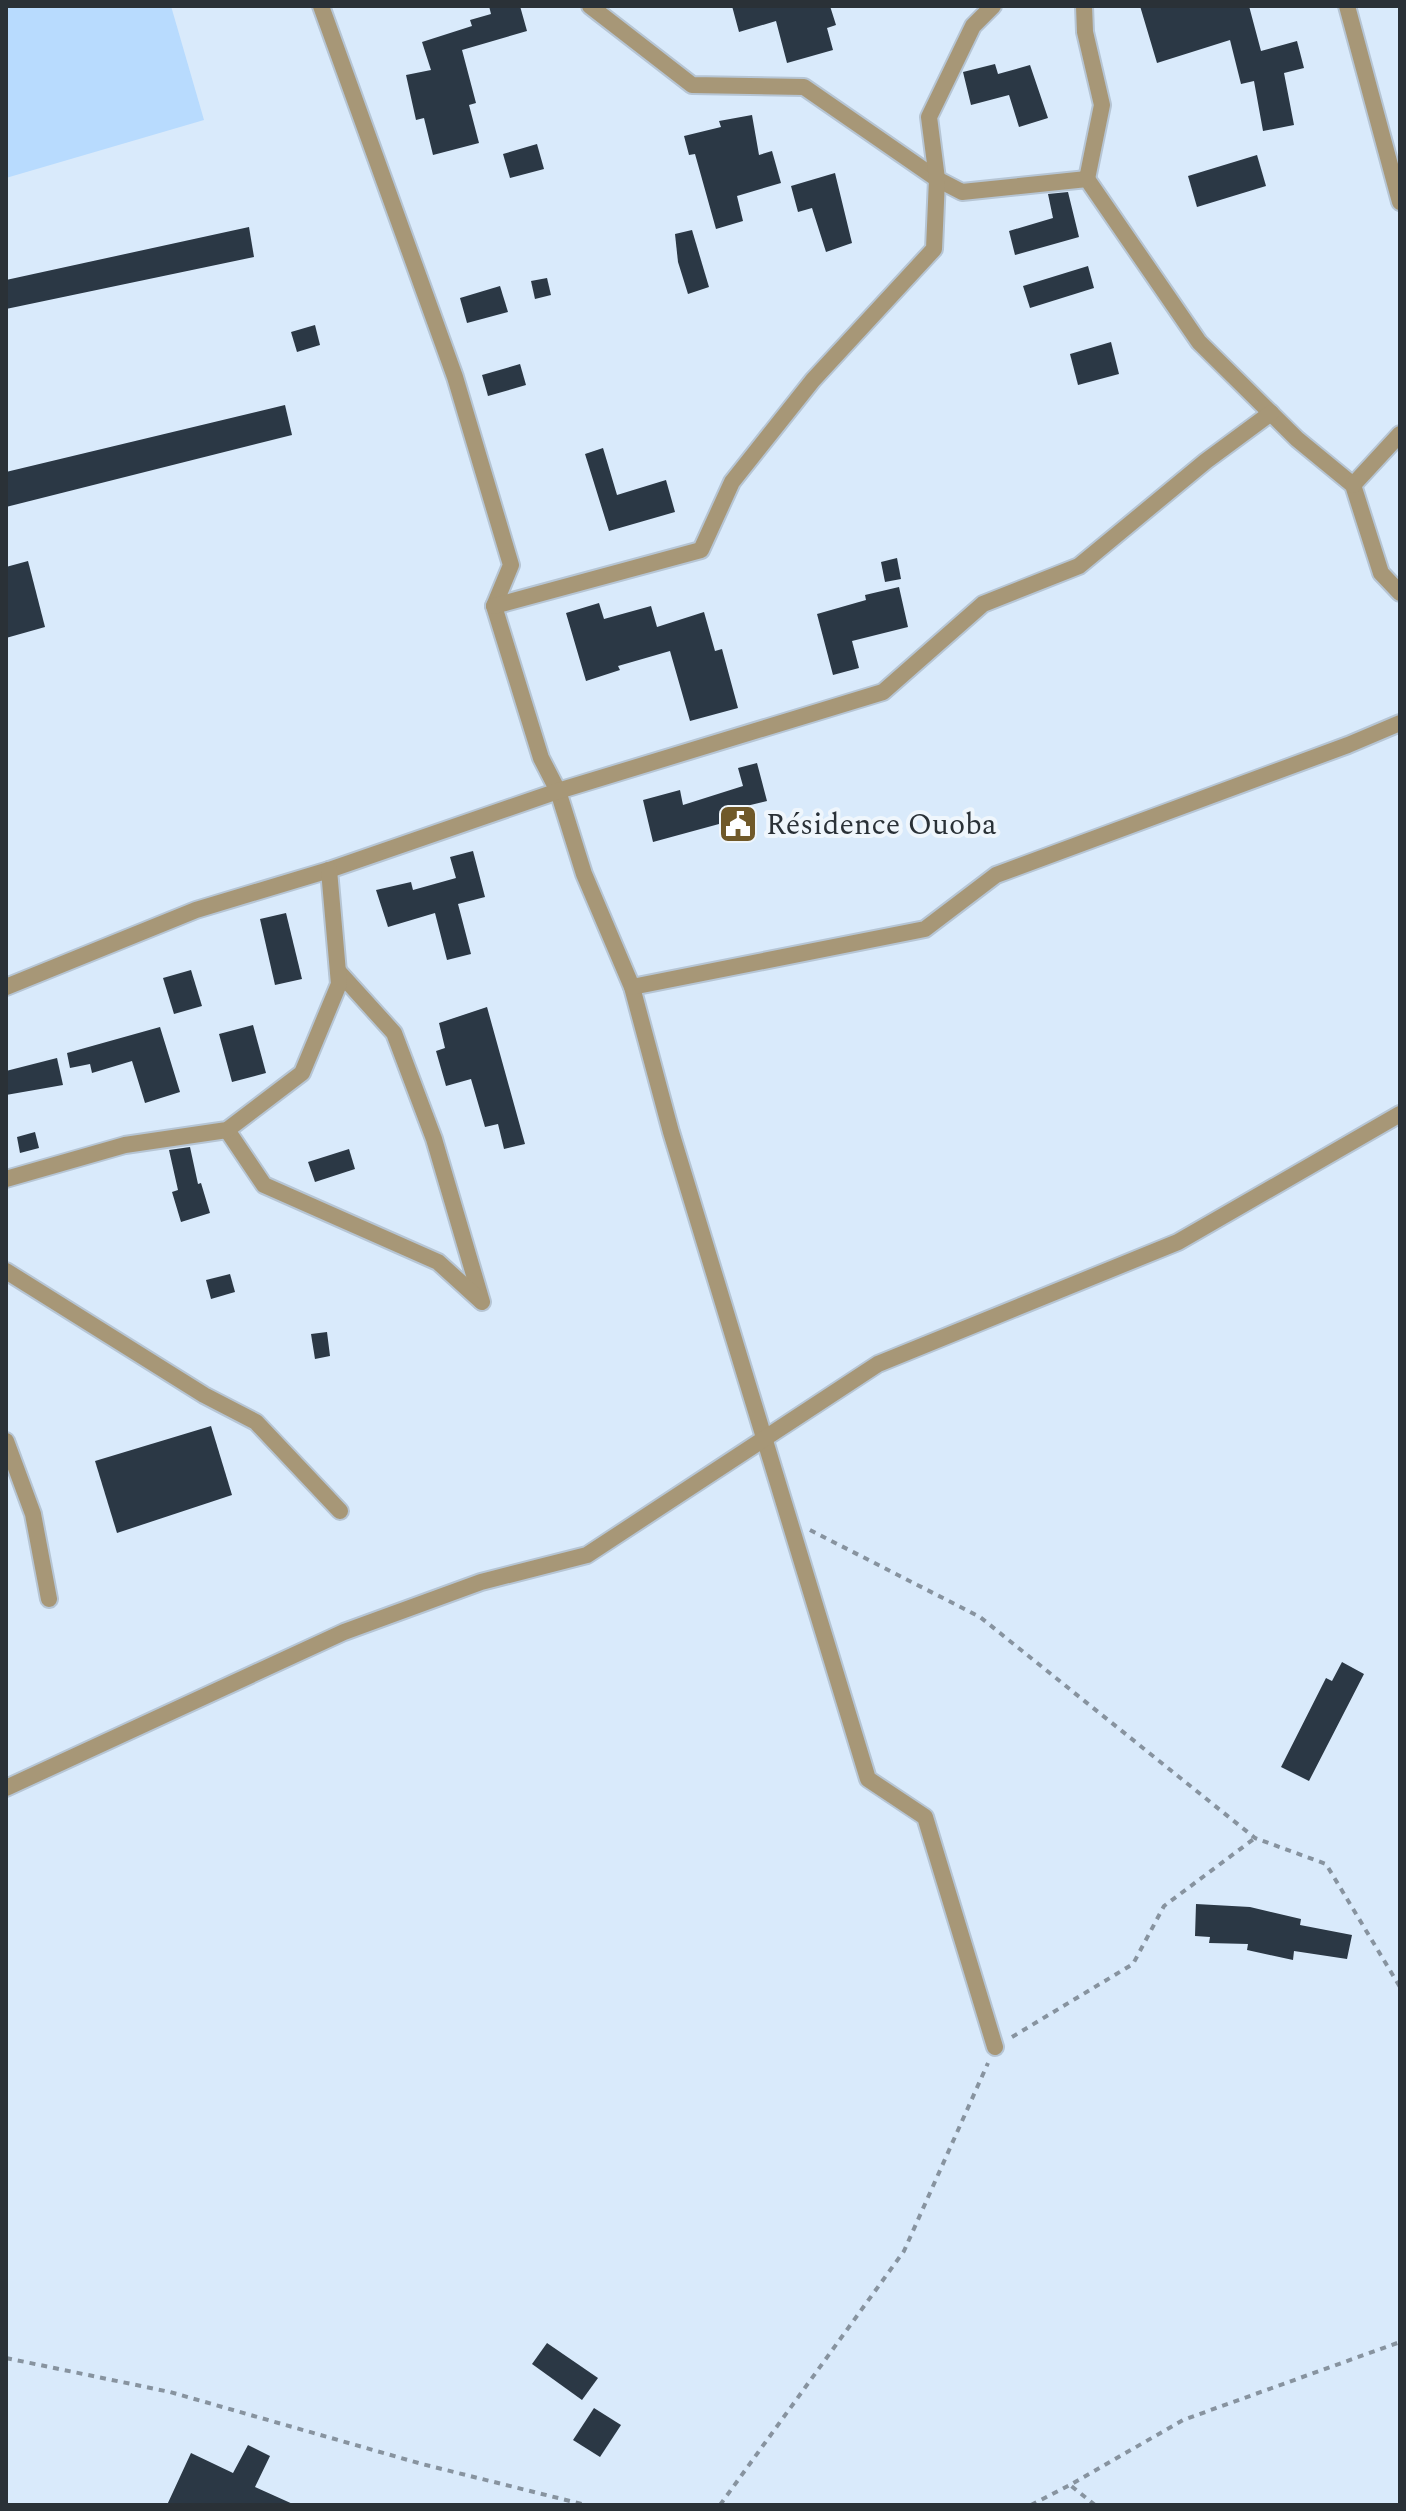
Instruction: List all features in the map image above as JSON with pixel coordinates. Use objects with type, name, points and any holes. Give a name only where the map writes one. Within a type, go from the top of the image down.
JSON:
[{"type":"street","points":[[321,6],[455,377],[511,565],[494,606],[541,758],[558,791],[584,874],[632,987],[671,1132],[868,1779],[925,1817],[995,2047]]},
{"type":"street","points":[[590,6],[692,85],[804,87],[937,179],[962,192],[1087,179]]},
{"type":"street","points":[[494,606],[701,550],[732,482],[813,380],[934,249],[937,179],[929,117],[973,26],[993,6]]},
{"type":"street","points":[[1084,6],[1085,32],[1102,105],[1087,179],[1199,342],[1271,413],[1353,485],[1381,573],[1400,593]]},
{"type":"street","points":[[1347,6],[1400,202]]},
{"type":"street","points":[[6,987],[196,910],[329,870],[558,791],[883,692],[983,604],[1079,566],[1206,461],[1271,413]]},
{"type":"street","points":[[1353,485],[1400,434]]},
{"type":"street","points":[[632,987],[925,929],[996,875],[1400,723]]},
{"type":"street","points":[[6,1179],[125,1145],[227,1130],[302,1073],[339,984],[329,870]]},
{"type":"street","points":[[227,1130],[264,1185],[438,1262],[482,1302],[434,1139],[394,1033],[338,971]]},
{"type":"street","points":[[6,1788],[344,1632],[481,1582],[587,1555],[878,1364],[1178,1242],[1400,1114]]},
{"type":"street","points":[[6,1271],[204,1395],[256,1422],[340,1511]]},
{"type":"street","points":[[6,1441],[33,1514],[49,1599]]},
{"type":"path","points":[[790,1519],[980,1617],[1255,1838],[1326,1864],[1400,1987]]},
{"type":"path","points":[[720,2505],[904,2251],[995,2047],[1133,1964],[1164,1906],[1255,1838]]},
{"type":"path","points":[[1031,2505],[1183,2420],[1400,2342]]},
{"type":"path","points":[[6,2358],[170,2392],[422,2464],[586,2505]]},
{"type":"path","points":[[1070,2485],[1095,2505]]},
{"type":"shaded area","points":[[6,6],[171,6],[204,120],[6,178]]},
{"type":"building","points":[[489,6],[520,6],[527,31],[462,50],[476,103],[469,105],[479,143],[433,155],[424,118],[416,120],[406,75],[431,70],[422,42],[472,26],[470,20],[491,14]]},
{"type":"building","points":[[732,6],[830,6],[836,25],[827,28],[833,50],[787,63],[776,21],[739,32]]},
{"type":"building","points":[[1140,6],[1249,6],[1261,51],[1297,41],[1304,68],[1284,73],[1294,125],[1263,131],[1254,81],[1241,84],[1230,40],[1157,63]]},
{"type":"building","points":[[995,64],[998,74],[1030,65],[1048,118],[1019,127],[1009,95],[971,105],[963,72]]},
{"type":"building","points":[[752,115],[759,155],[772,151],[781,183],[737,196],[743,221],[716,229],[695,154],[689,155],[684,136],[721,127],[719,121]]},
{"type":"building","points":[[537,144],[544,169],[510,178],[503,154]]},
{"type":"building","points":[[1257,155],[1266,186],[1197,207],[1188,176]]},
{"type":"building","points":[[835,173],[852,243],[826,252],[812,208],[798,212],[791,186]]},
{"type":"building","points":[[1068,192],[1079,237],[1015,255],[1009,231],[1053,218],[1048,194]]},
{"type":"building","points":[[249,227],[254,257],[6,309],[6,280]]},
{"type":"building","points":[[692,230],[709,287],[688,294],[678,262],[675,234]]},
{"type":"building","points":[[1088,266],[1094,288],[1030,308],[1023,286]]},
{"type":"building","points":[[547,278],[551,295],[535,299],[531,281]]},
{"type":"building","points":[[500,286],[508,312],[467,323],[460,298]]},
{"type":"building","points":[[315,325],[320,345],[297,352],[291,332]]},
{"type":"building","points":[[1111,342],[1119,374],[1078,385],[1070,354]]},
{"type":"building","points":[[520,364],[526,385],[488,396],[482,375]]},
{"type":"building","points":[[285,405],[292,435],[6,507],[6,472]]},
{"type":"building","points":[[603,448],[617,495],[666,480],[675,512],[609,531],[585,454]]},
{"type":"building","points":[[897,558],[901,579],[885,582],[881,562]]},
{"type":"building","points":[[28,561],[45,627],[6,638],[6,567]]},
{"type":"building","points":[[899,587],[908,627],[852,641],[859,668],[833,675],[817,614],[866,600],[865,595]]},
{"type":"building","points":[[599,603],[604,619],[651,606],[657,627],[704,612],[715,651],[722,649],[738,708],[690,721],[670,651],[618,666],[620,670],[586,681],[566,613]]},
{"type":"building","points":[[757,763],[767,801],[738,808],[741,818],[653,842],[643,800],[680,790],[683,805],[743,786],[738,768]]},
{"type":"building","points":[[473,851],[485,897],[458,904],[471,954],[447,960],[435,913],[388,927],[376,890],[411,882],[413,890],[456,878],[450,857]]},
{"type":"building","points":[[286,913],[302,979],[275,985],[260,919]]},
{"type":"building","points":[[191,970],[202,1006],[174,1014],[163,978]]},
{"type":"building","points":[[487,1007],[525,1144],[504,1149],[498,1124],[485,1127],[471,1079],[446,1086],[436,1051],[445,1048],[439,1023]]},
{"type":"building","points":[[253,1025],[266,1073],[232,1082],[219,1034]]},
{"type":"building","points":[[160,1027],[180,1092],[145,1103],[132,1061],[92,1073],[90,1064],[70,1068],[67,1053]]},
{"type":"building","points":[[57,1058],[63,1085],[6,1095],[6,1071]]},
{"type":"building","points":[[35,1132],[39,1148],[20,1153],[17,1137]]},
{"type":"building","points":[[190,1147],[198,1184],[201,1183],[210,1213],[181,1222],[172,1192],[178,1190],[169,1150]]},
{"type":"building","points":[[349,1149],[355,1169],[315,1182],[308,1162]]},
{"type":"building","points":[[230,1274],[235,1292],[211,1299],[206,1280]]},
{"type":"building","points":[[327,1332],[330,1356],[315,1359],[311,1334]]},
{"type":"building","points":[[211,1426],[232,1495],[117,1533],[95,1461]]},
{"type":"building","points":[[1342,1662],[1364,1674],[1309,1781],[1281,1767],[1326,1678],[1332,1681]]},
{"type":"building","points":[[1196,1904],[1250,1907],[1301,1919],[1300,1925],[1352,1935],[1347,1959],[1294,1951],[1293,1960],[1247,1950],[1248,1944],[1209,1943],[1210,1937],[1195,1936]]},
{"type":"building","points":[[547,2343],[598,2378],[582,2400],[532,2364]]},
{"type":"building","points":[[594,2408],[621,2425],[600,2457],[573,2440]]},
{"type":"building","points":[[248,2445],[270,2456],[255,2487],[295,2505],[167,2505],[191,2453],[233,2473]]},
{"type":"place","name":"Résidence Ouoba","points":[[738,824]]}]
